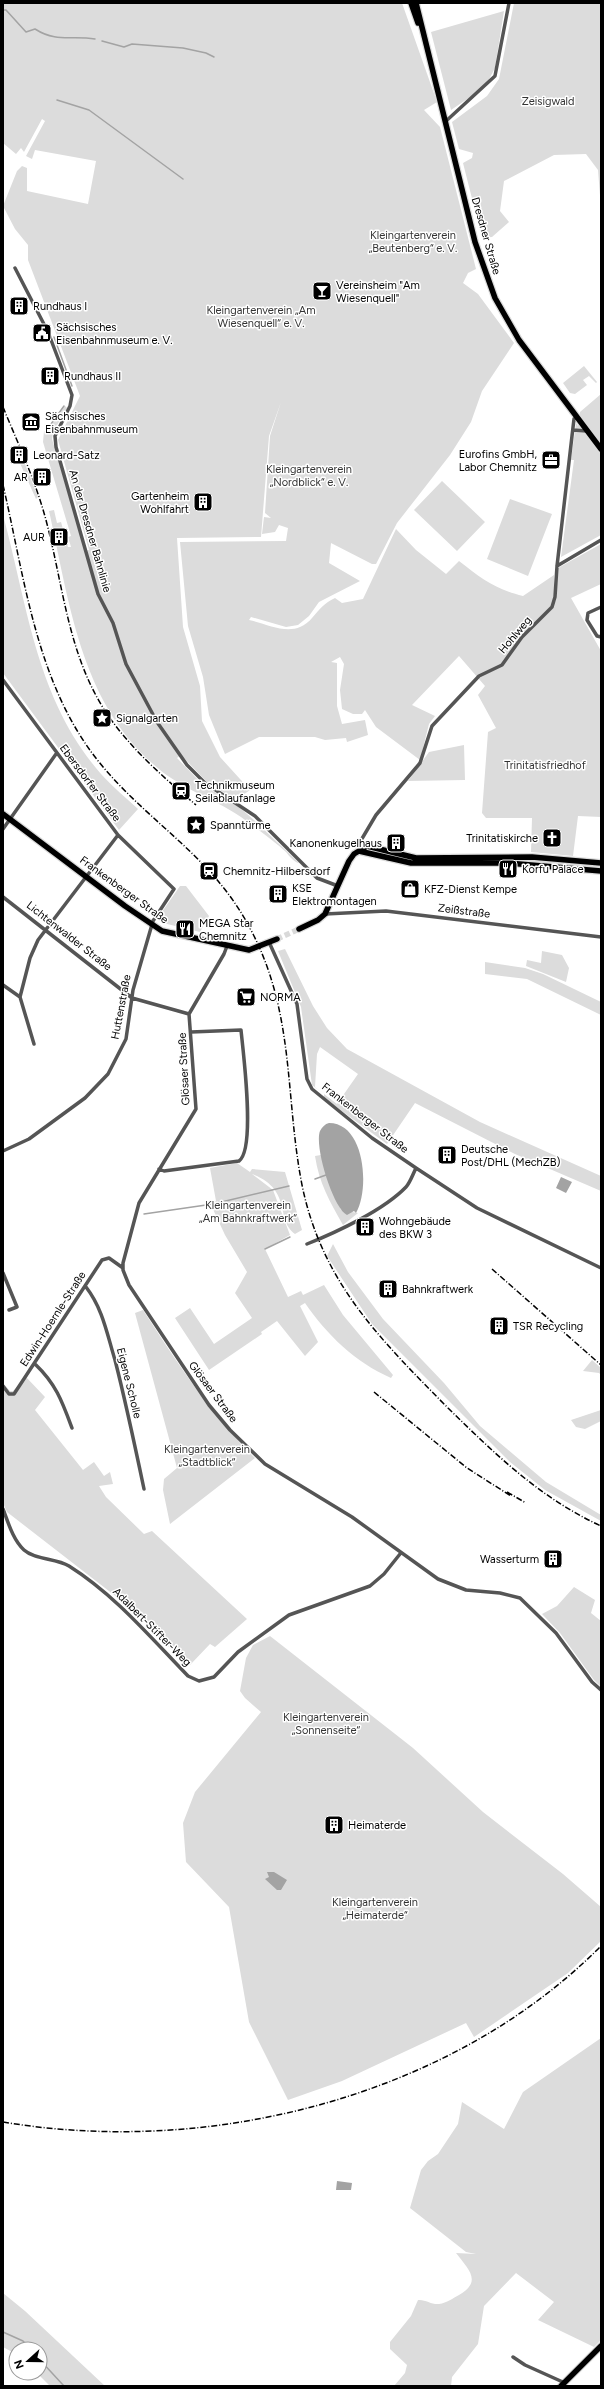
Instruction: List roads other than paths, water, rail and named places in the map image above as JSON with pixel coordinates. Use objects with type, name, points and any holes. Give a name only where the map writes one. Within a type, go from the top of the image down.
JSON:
[{"type":"main road","points":[[411,3],[425,42]]},
{"type":"main road","points":[[416,3],[425,42]]},
{"type":"main road","name":"Dresdner Straße","points":[[425,42],[475,242],[495,298],[519,340],[601,449]]},
{"type":"main road","name":"Frankenberger Straße","points":[[3,814],[152,925],[165,932],[250,950],[277,939]]},
{"type":"main road","points":[[299,929],[318,920],[325,914],[349,861],[359,851],[370,846],[416,858],[536,857],[601,863]]},
{"type":"main road","points":[[359,851],[411,863],[507,863],[601,871]]},
{"type":"main road","points":[[563,2384],[601,2346]]},
{"type":"street","points":[[445,122],[495,76],[509,3]]},
{"type":"street","name":"An der Dresdner Bahnlinie","points":[[15,268],[48,332],[71,390],[70,406],[55,436],[56,447],[98,594],[113,623],[126,664],[147,706],[171,745],[196,776],[255,816],[318,878],[338,886]]},
{"type":"street","name":"Hohlweg","points":[[359,851],[360,842],[376,815],[420,762],[432,726],[479,676],[502,665],[522,637],[552,608],[555,597],[557,566],[574,418],[577,417]]},
{"type":"street","points":[[573,430],[587,431]]},
{"type":"street","points":[[557,566],[601,540]]},
{"type":"street","points":[[601,607],[588,613],[588,620],[597,636],[601,637]]},
{"type":"street","name":"Ebersdorfer Straße","points":[[3,680],[56,754],[118,835],[174,889]]},
{"type":"street","points":[[3,829],[56,754]]},
{"type":"street","points":[[34,1044],[20,997],[32,952],[46,929],[118,835]]},
{"type":"street","name":"Huttenstraße","points":[[3,1151],[24,1143],[85,1098],[102,1082],[123,1046],[128,1028],[132,998],[140,962],[152,925],[155,917],[174,889]]},
{"type":"street","name":"Lichtenwalder Straße","points":[[3,897],[46,929],[132,998],[189,1014]]},
{"type":"street","name":"Zeißstraße","points":[[325,914],[386,911],[601,937]]},
{"type":"street","name":"Frankenberger Straße","points":[[269,942],[297,1004],[307,1079],[312,1089],[372,1138],[477,1208],[601,1268]]},
{"type":"street","points":[[189,1014],[224,954],[227,946]]},
{"type":"street","points":[[3,985],[20,997]]},
{"type":"street","name":"Glösaer Straße","points":[[189,1014],[196,1109],[139,1203],[123,1268],[135,1296],[192,1381],[219,1418],[252,1452],[277,1473],[352,1517],[400,1554],[438,1579],[455,1587],[476,1592],[510,1595],[520,1598],[556,1633],[592,1682],[601,1690]]},
{"type":"street","points":[[159,1169],[164,1171],[239,1161],[242,1159],[245,1149],[248,1112],[241,1030],[191,1032]]},
{"type":"street","points":[[307,1244],[342,1229],[393,1197],[407,1186],[416,1168]]},
{"type":"street","name":"Edwin-Hoernle-Straße","points":[[3,1386],[9,1394],[14,1394],[106,1258],[123,1268]]},
{"type":"street","points":[[3,1273],[16,1307],[9,1310]]},
{"type":"street","name":"Eigene Scholle","points":[[86,1286],[96,1301],[103,1316],[128,1410],[144,1489]]},
{"type":"street","points":[[35,1364],[48,1377],[59,1393],[72,1428]]},
{"type":"street","name":"Adalbert-Stifter-Weg","points":[[3,1509],[14,1537],[24,1550],[63,1563],[76,1571],[127,1613],[188,1676],[199,1681],[214,1677],[238,1652],[289,1615],[370,1586],[384,1574],[400,1554]]},
{"type":"street","points":[[513,2357],[527,2366],[563,2384]]},
{"type":"waterway","points":[[3,10],[6,10],[26,32],[35,29],[50,36],[95,39]]},
{"type":"waterway","points":[[102,41],[124,47],[132,44],[183,48],[206,53],[214,57]]},
{"type":"waterway","points":[[57,100],[89,110],[183,179]]},
{"type":"waterway","points":[[54,337],[72,386]]},
{"type":"waterway","points":[[46,431],[64,406]]},
{"type":"waterway","points":[[315,1179],[326,1175]]},
{"type":"waterway","points":[[144,1214],[213,1204],[289,1186]]},
{"type":"waterway","points":[[265,1249],[290,1237]]},
{"type":"waterway","points":[[3,2332],[23,2341]]},
{"type":"waterway","points":[[48,2369],[64,2386]]},
{"type":"tunnel","points":[[277,939],[299,929]]},
{"type":"railway","points":[[3,407],[43,509],[74,640],[81,663],[91,685],[102,706],[133,747],[196,805]]},
{"type":"railway","points":[[3,485],[26,593],[36,630],[47,665],[61,699],[78,732],[99,762],[119,784],[139,805],[201,862],[238,907],[253,934],[266,965],[276,996],[287,1058],[293,1121],[302,1185],[311,1220],[324,1252],[339,1281],[357,1308],[400,1358],[483,1442],[519,1474],[538,1488],[579,1515],[601,1526]]},
{"type":"railway","points":[[492,1269],[601,1365]]},
{"type":"railway","points":[[374,1392],[467,1468],[511,1496]]},
{"type":"railway","points":[[507,1492],[526,1503]]},
{"type":"railway","points":[[3,2122],[82,2131],[163,2130],[244,2122],[323,2104],[400,2077],[473,2042],[541,1998],[601,1946]]},
{"type":"place","name":"Vereinsheim \"Am Wiesenquell\"","points":[[322,291]]},
{"type":"place","name":"Rundhaus I","points":[[19,306]]},
{"type":"place","name":"Sächsisches Eisenbahnmuseum e. V.","points":[[42,333]]},
{"type":"place","name":"Rundhaus II","points":[[50,376]]},
{"type":"place","name":"Sächsisches Eisenbahnmuseum","points":[[31,422]]},
{"type":"place","name":"Leonard-Satz","points":[[19,455]]},
{"type":"place","name":"Eurofins GmbH, Labor Chemnitz","points":[[551,460]]},
{"type":"place","name":"AR","points":[[42,477]]},
{"type":"place","name":"Gartenheim Wohlfahrt","points":[[203,502]]},
{"type":"place","name":"AUR","points":[[59,537]]},
{"type":"place","name":"Signalgarten","points":[[102,718]]},
{"type":"place","name":"Technikmuseum Seilablaufanlage","points":[[181,791]]},
{"type":"place","name":"Spanntürme","points":[[196,825]]},
{"type":"place","name":"Trinitatiskirche","points":[[552,838]]},
{"type":"place","name":"Kanonenkugelhaus","points":[[396,843]]},
{"type":"place","name":"Korfu Palace","points":[[508,869]]},
{"type":"place","name":"Chemnitz-Hilbersdorf","points":[[209,871]]},
{"type":"place","name":"KFZ-Dienst Kempe","points":[[410,889]]},
{"type":"place","name":"KSE Elektromontagen","points":[[278,894]]},
{"type":"place","name":"MEGA Star Chemnitz","points":[[185,929]]},
{"type":"place","name":"NORMA","points":[[246,997]]},
{"type":"place","name":"Deutsche Post/DHL (MechZB)","points":[[447,1155]]},
{"type":"place","name":"Wohngebäude des BKW 3","points":[[365,1227]]},
{"type":"place","name":"Bahnkraftwerk","points":[[388,1289]]},
{"type":"place","name":"TSR Recycling","points":[[499,1326]]},
{"type":"place","name":"Wasserturm","points":[[553,1559]]},
{"type":"place","name":"Heimaterde","points":[[334,1825]]},
{"type":"park label","name":"Zeisigwald","points":[[548,101]]},
{"type":"park label","name":"Kleingartenverein „Beutenberg“ e. V.","points":[[413,241]]},
{"type":"park label","name":"Kleingartenverein „Am Wiesenquell“ e. V.","points":[[261,316]]},
{"type":"park label","name":"Kleingartenverein „Nordblick“ e. V.","points":[[309,475]]},
{"type":"park label","name":"Trinitatisfriedhof","points":[[545,765]]},
{"type":"park label","name":"Kleingartenverein „Am Bahnkraftwerk“","points":[[248,1211]]},
{"type":"park label","name":"Kleingartenverein „Stadtblick“","points":[[207,1455]]},
{"type":"park label","name":"Kleingartenverein „Sonnenseite“","points":[[326,1723]]},
{"type":"park label","name":"Kleingartenverein „Heimaterde“","points":[[375,1908]]}]
